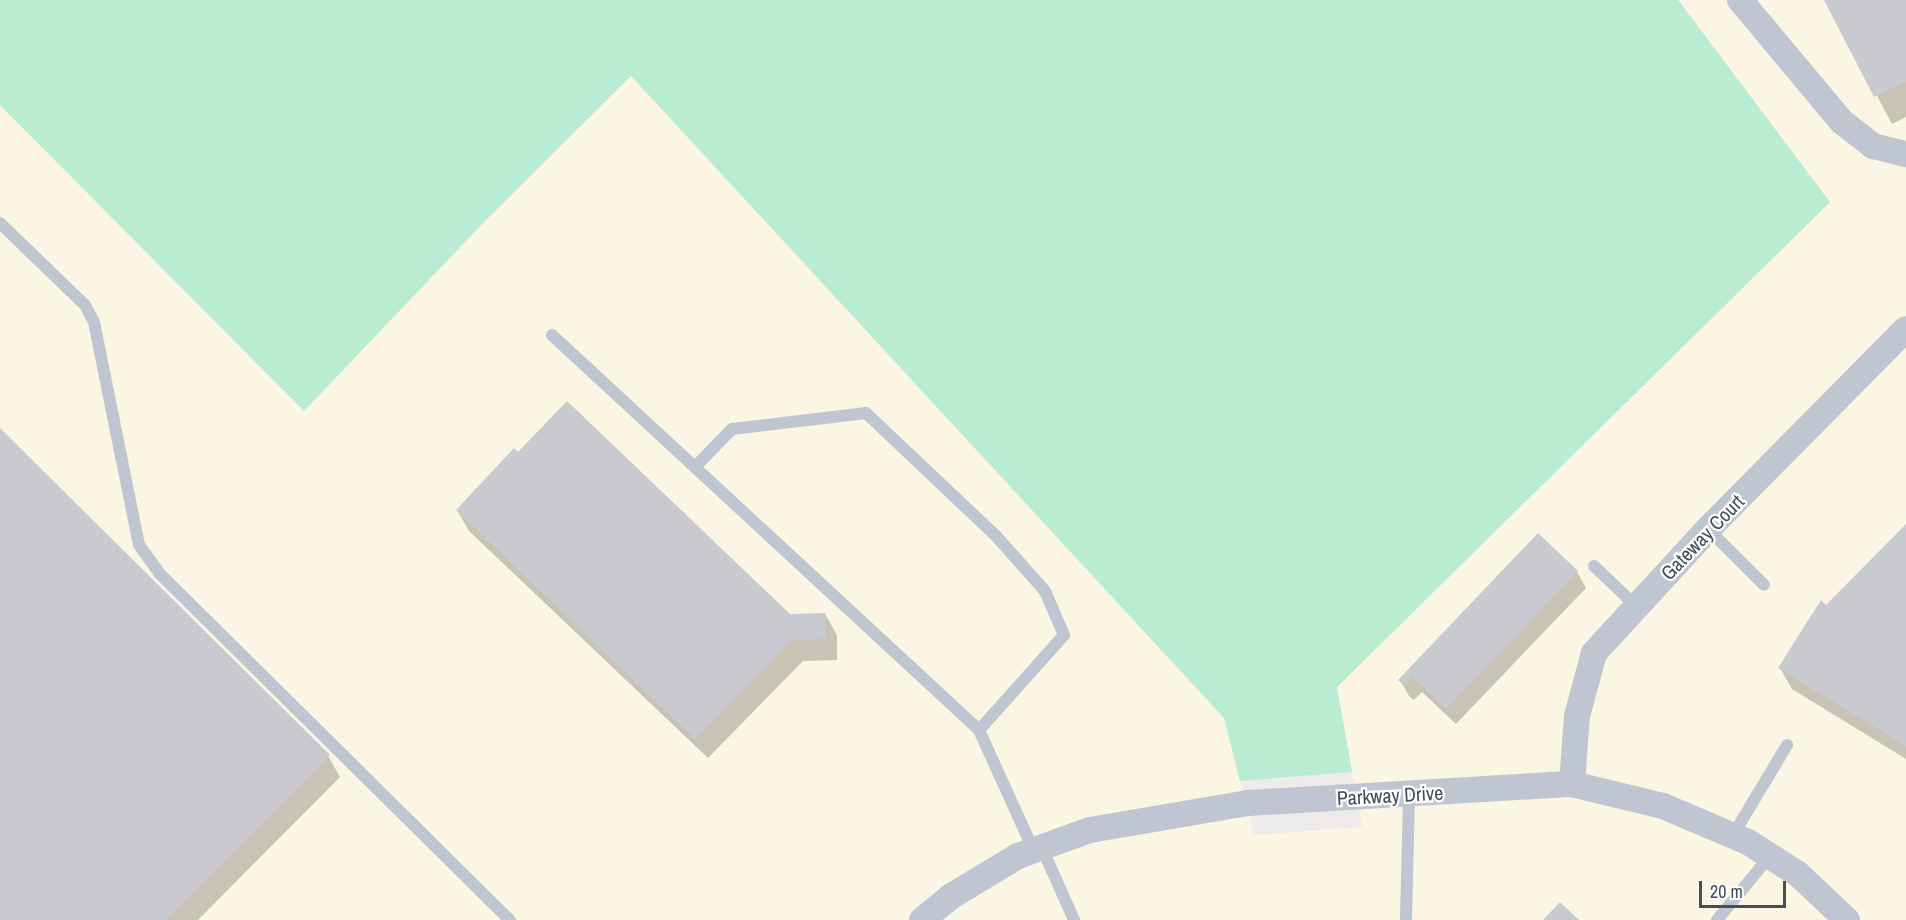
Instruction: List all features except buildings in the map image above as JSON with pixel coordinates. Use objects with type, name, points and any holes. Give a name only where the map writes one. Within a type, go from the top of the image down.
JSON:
[{"type":"street","points":[[1740,0],[1841,121],[1874,146],[1906,154]]},
{"type":"street","name":"Gateway Court","points":[[1572,784],[1577,716],[1594,653],[1708,529],[1906,329]]},
{"type":"street","name":"Parkway Drive","points":[[926,919],[950,897],[1038,849],[1090,830],[1248,803],[1572,784],[1663,806],[1733,835],[1798,874],[1847,920]]},
{"type":"lane","points":[[0,223],[68,286],[85,304],[94,322],[139,545],[159,573],[510,920]]},
{"type":"lane","points":[[552,335],[979,730],[1074,920]]},
{"type":"lane","points":[[695,467],[732,429],[866,413],[996,537],[1045,591],[1064,635],[979,730]]},
{"type":"lane","points":[[1708,529],[1764,585]]},
{"type":"lane","points":[[1594,566],[1636,606]]},
{"type":"lane","points":[[1733,835],[1787,745]]},
{"type":"lane","points":[[1406,920],[1409,795]]},
{"type":"lane","points":[[1717,920],[1770,856]]},
{"type":"shaded area","points":[[1678,0],[1906,0],[1906,920],[0,920],[0,105],[304,411],[485,221],[631,75],[1224,718],[1254,835],[1362,827],[1337,687],[1829,202]]},
{"type":"green space","points":[[0,0],[1678,0],[1830,202],[1337,687],[1352,772],[1240,781],[1224,718],[631,76],[485,221],[304,411],[0,105]]}]
